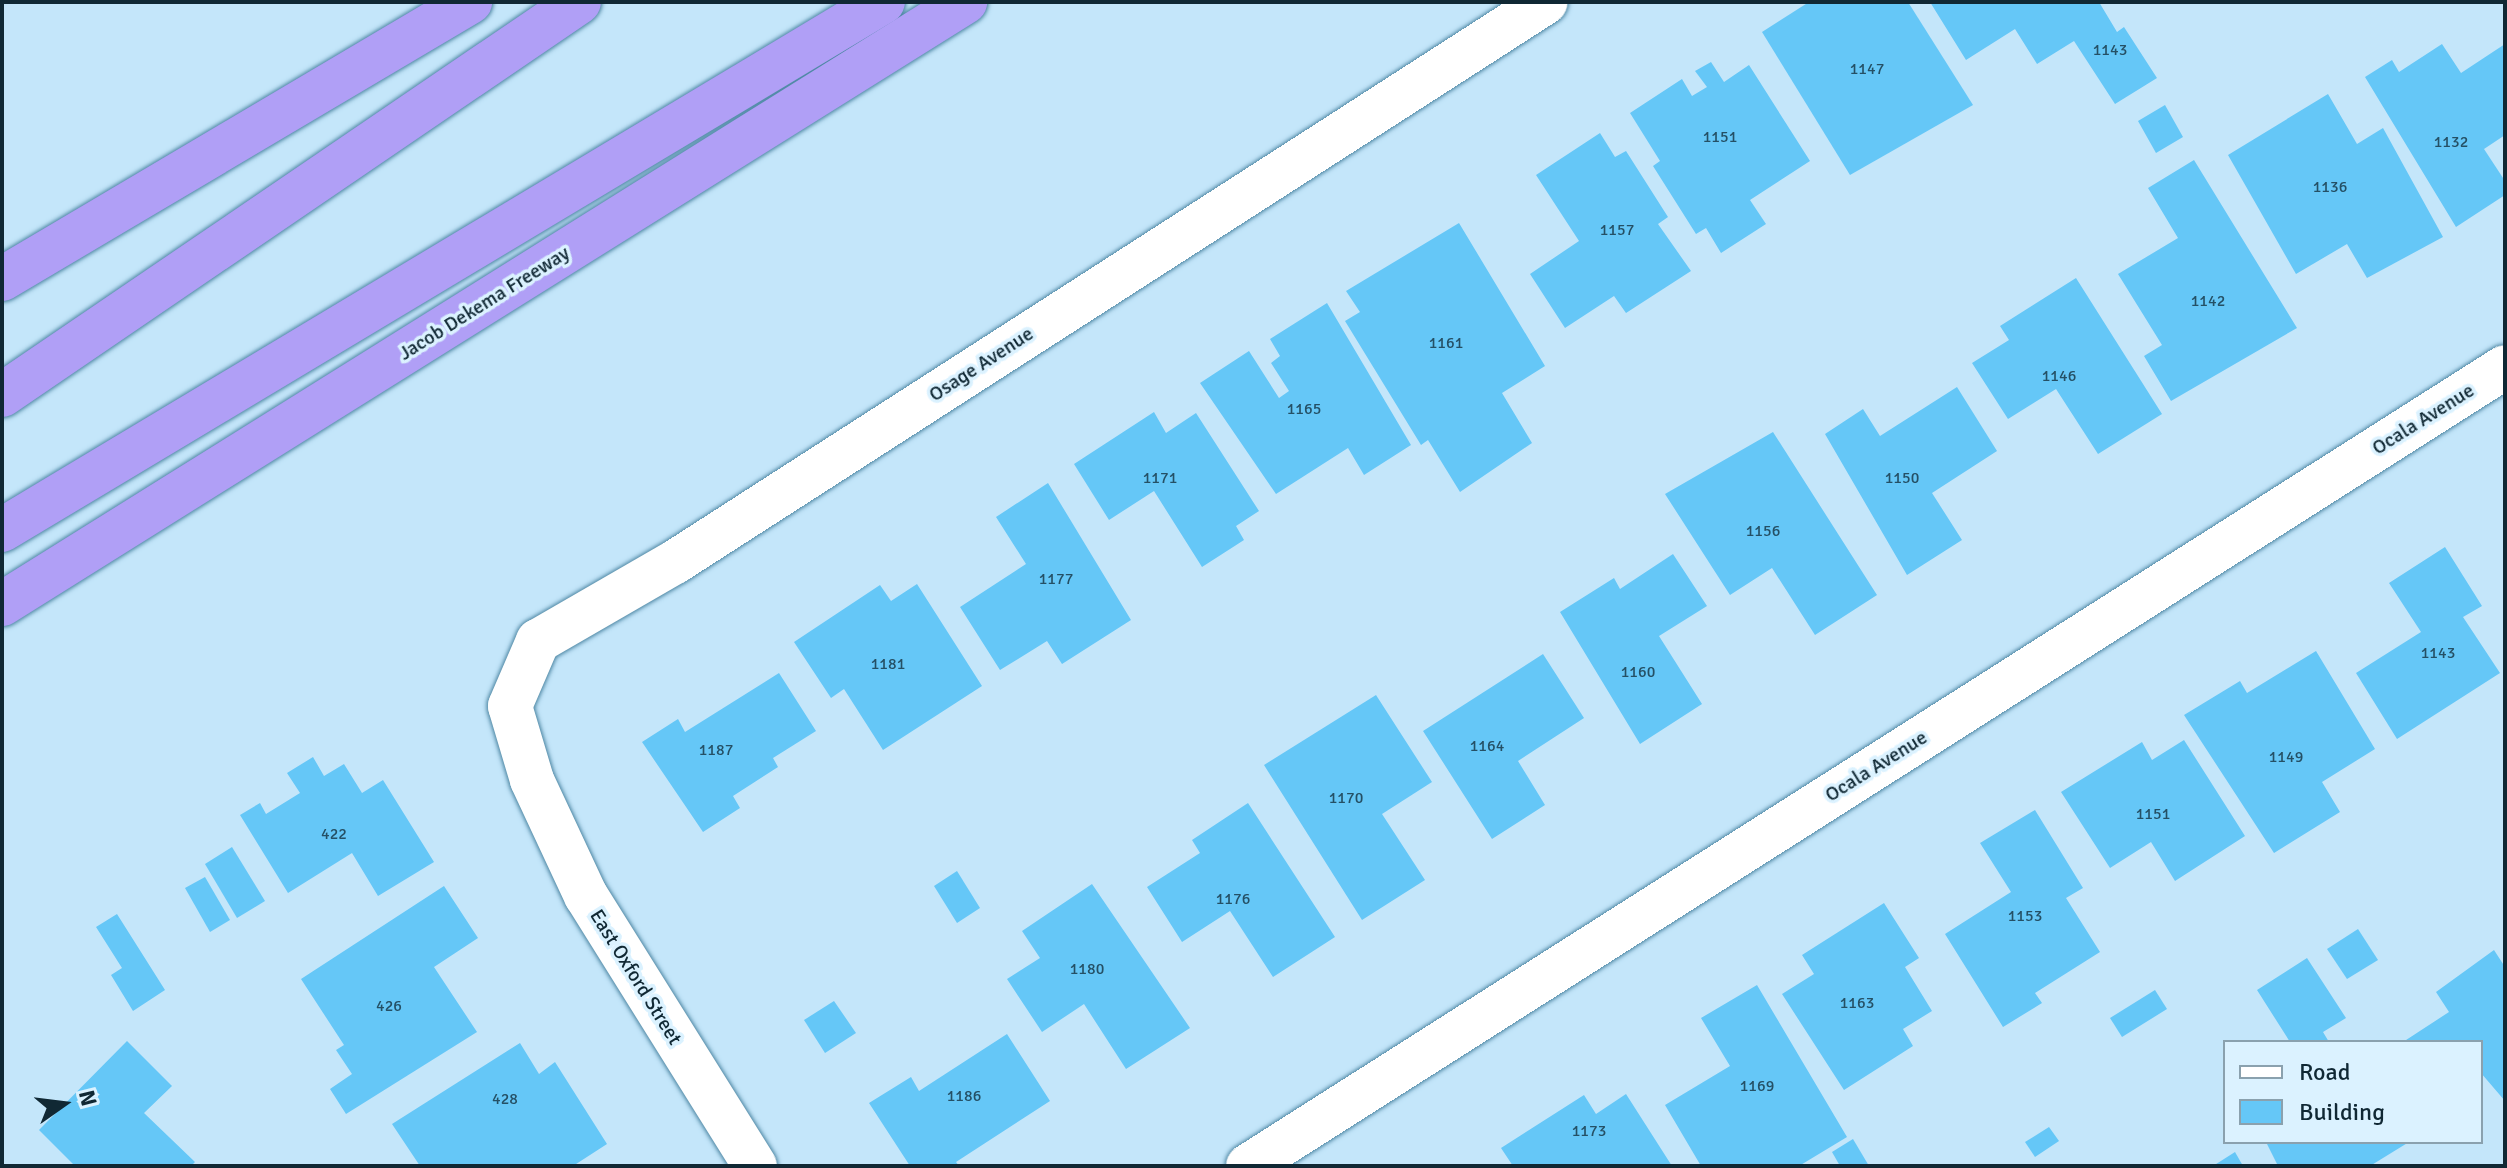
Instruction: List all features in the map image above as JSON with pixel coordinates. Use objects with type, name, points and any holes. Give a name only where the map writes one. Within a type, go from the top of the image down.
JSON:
[{"type":"highway","points":[[2,279],[470,2]]},
{"type":"highway","points":[[2,395],[579,2]]},
{"type":"highway","points":[[2,530],[883,2]]},
{"type":"highway","name":"Jacob Dekema Freeway","points":[[2,604],[965,2]]},
{"type":"street","name":"Osage Avenue","points":[[532,780],[510,706],[538,641],[675,562],[1546,2]]},
{"type":"street","name":"Ocala Avenue","points":[[1248,1166],[2505,367]]},
{"type":"street","name":"East Oxford Street","points":[[532,780],[586,896],[755,1166]]},
{"type":"building","points":[[1809,2],[1908,2],[1973,105],[1850,175],[1762,32]]},
{"type":"building","points":[[1930,2],[2099,2],[2117,32],[2124,27],[2157,78],[2115,104],[2074,41],[2037,64],[2015,29],[1966,60]]},
{"type":"building","points":[[2442,44],[2461,73],[2505,44],[2505,135],[2484,149],[2505,181],[2505,195],[2456,227],[2365,77],[2392,60],[2399,72]]},
{"type":"building","points":[[1711,62],[1724,82],[1749,65],[1810,161],[1750,200],[1766,224],[1721,253],[1706,228],[1696,234],[1653,166],[1660,161],[1630,113],[1682,79],[1692,96],[1707,87],[1695,71]]},
{"type":"building","points":[[2328,94],[2357,144],[2383,128],[2443,237],[2367,278],[2347,244],[2296,274],[2228,155]]},
{"type":"building","points":[[2165,105],[2183,137],[2156,153],[2138,121]]},
{"type":"building","points":[[1600,133],[1615,157],[1626,151],[1668,217],[1658,224],[1691,271],[1626,313],[1614,296],[1565,328],[1530,274],[1579,241],[1536,175]]},
{"type":"building","points":[[2194,160],[2297,328],[2171,401],[2144,356],[2162,345],[2118,274],[2178,238],[2148,188]]},
{"type":"building","points":[[1459,223],[1545,366],[1502,393],[1532,443],[1460,492],[1428,440],[1421,445],[1345,321],[1360,312],[1346,291]]},
{"type":"building","points":[[2076,278],[2162,414],[2098,454],[2056,389],[2008,419],[1972,363],[2009,340],[2000,326]]},
{"type":"building","points":[[1327,303],[1411,445],[1364,475],[1348,448],[1276,494],[1200,383],[1249,351],[1279,398],[1289,391],[1271,363],[1280,356],[1270,339]]},
{"type":"building","points":[[1957,387],[1997,451],[1932,493],[1962,540],[1907,575],[1825,434],[1863,409],[1880,436]]},
{"type":"building","points":[[1154,412],[1166,433],[1196,413],[1259,511],[1236,526],[1244,540],[1202,567],[1154,491],[1109,520],[1074,464]]},
{"type":"building","points":[[1773,432],[1877,595],[1815,635],[1772,568],[1730,595],[1665,494]]},
{"type":"building","points":[[1048,483],[1131,620],[1062,664],[1047,641],[1000,670],[960,607],[1026,564],[996,517]]},
{"type":"building","points":[[2445,547],[2482,606],[2463,617],[2500,673],[2397,739],[2356,673],[2421,632],[2389,583]]},
{"type":"building","points":[[1673,554],[1707,606],[1659,636],[1702,704],[1640,744],[1560,612],[1614,578],[1620,589]]},
{"type":"building","points":[[917,584],[982,686],[883,750],[844,689],[831,698],[794,642],[880,585],[891,601]]},
{"type":"building","points":[[2316,651],[2375,749],[2322,782],[2340,812],[2274,853],[2184,715],[2240,681],[2247,693]]},
{"type":"building","points":[[1543,654],[1584,718],[1518,761],[1545,805],[1492,839],[1423,731]]},
{"type":"building","points":[[779,673],[816,731],[773,758],[778,767],[733,796],[740,808],[703,832],[642,742],[678,719],[685,732]]},
{"type":"building","points":[[1376,695],[1432,782],[1382,814],[1425,880],[1362,920],[1264,765]]},
{"type":"building","points":[[2184,740],[2245,836],[2175,881],[2151,842],[2110,868],[2061,792],[2142,742],[2152,760]]},
{"type":"building","points":[[313,757],[324,776],[344,764],[362,793],[383,780],[434,862],[378,896],[352,853],[288,893],[240,815],[260,803],[266,814],[300,793],[287,773]]},
{"type":"building","points":[[1248,803],[1335,937],[1273,977],[1230,911],[1182,942],[1147,887],[1200,853],[1192,840]]},
{"type":"building","points":[[2035,810],[2083,888],[2066,898],[2100,952],[2035,993],[2042,1003],[2003,1027],[1945,934],[2011,892],[1980,843]]},
{"type":"building","points":[[232,847],[265,901],[237,918],[205,864]]},
{"type":"building","points":[[957,871],[980,908],[957,923],[934,886]]},
{"type":"building","points":[[205,877],[230,920],[210,932],[185,888]]},
{"type":"building","points":[[1092,884],[1190,1028],[1126,1069],[1084,1004],[1042,1032],[1007,979],[1040,958],[1022,931]]},
{"type":"building","points":[[444,886],[478,938],[434,967],[477,1032],[346,1114],[330,1089],[352,1074],[336,1050],[344,1045],[301,979]]},
{"type":"building","points":[[1884,903],[1919,958],[1905,967],[1932,1011],[1903,1029],[1913,1046],[1844,1090],[1782,994],[1814,974],[1802,955]]},
{"type":"building","points":[[117,914],[165,990],[133,1011],[111,975],[122,968],[96,927]]},
{"type":"building","points":[[2358,929],[2378,960],[2347,979],[2327,949]]},
{"type":"building","points":[[2494,950],[2505,967],[2505,1101],[2483,1075],[2483,1040],[2406,1040],[2449,1012],[2436,992]]},
{"type":"building","points":[[2307,958],[2346,1018],[2323,1032],[2328,1040],[2289,1040],[2257,990]]},
{"type":"building","points":[[1757,985],[1847,1137],[1799,1166],[1701,1166],[1665,1105],[1730,1066],[1701,1018]]},
{"type":"building","points":[[2155,990],[2167,1009],[2122,1037],[2110,1018]]},
{"type":"building","points":[[834,1001],[856,1033],[825,1053],[804,1020]]},
{"type":"building","points":[[1007,1034],[1050,1101],[956,1162],[959,1166],[910,1166],[869,1103],[911,1077],[919,1091]]},
{"type":"building","points":[[127,1041],[172,1086],[144,1113],[195,1162],[191,1166],[75,1166],[39,1130]]},
{"type":"building","points":[[520,1043],[539,1074],[555,1062],[607,1144],[573,1166],[420,1166],[392,1124]]},
{"type":"building","points":[[1626,1094],[1672,1166],[1513,1166],[1501,1148],[1584,1095],[1596,1114]]},
{"type":"building","points":[[2049,1127],[2059,1141],[2035,1157],[2025,1142]]},
{"type":"building","points":[[1853,1139],[1869,1166],[1840,1166],[1832,1152]]},
{"type":"building","points":[[2267,1144],[2406,1144],[2370,1166],[2278,1166]]},
{"type":"building","points":[[2235,1152],[2243,1166],[2213,1166]]}]
